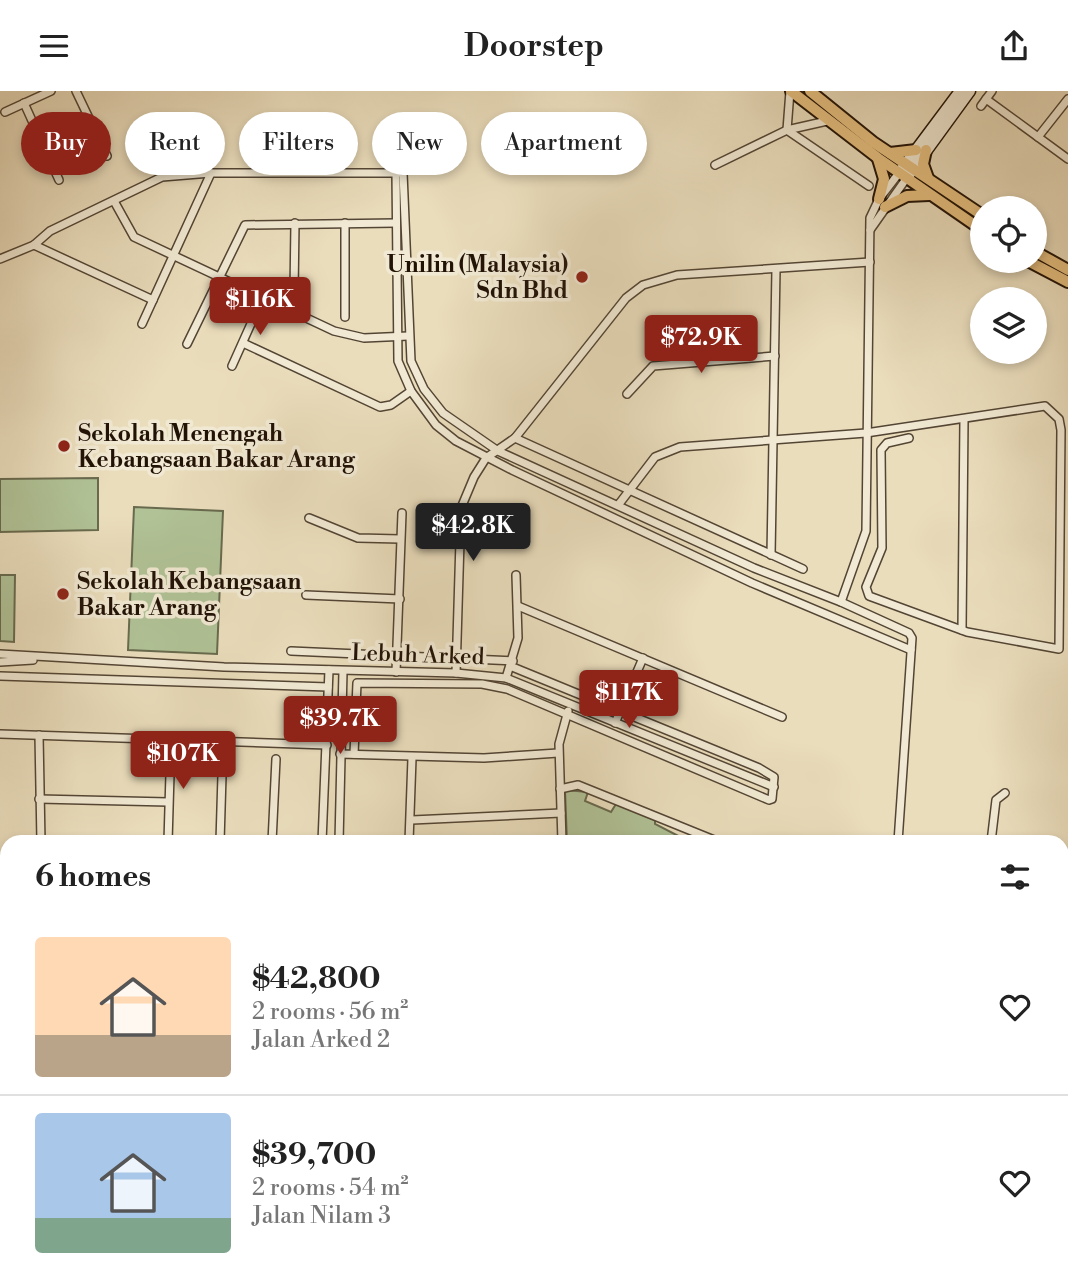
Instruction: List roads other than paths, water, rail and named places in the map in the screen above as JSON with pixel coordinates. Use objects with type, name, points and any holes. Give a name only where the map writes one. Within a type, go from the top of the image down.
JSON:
[{"type":"main road","points":[[790,91],[877,158],[906,172],[928,178],[970,207]]},
{"type":"main road","points":[[810,91],[890,153],[929,195],[970,222]]},
{"type":"main road","points":[[906,172],[960,91]]},
{"type":"main road","points":[[890,153],[921,150],[970,91]]},
{"type":"main road","points":[[921,150],[928,178]]},
{"type":"main road","points":[[877,158],[884,179],[882,203],[907,196],[929,195]]},
{"type":"main road","points":[[1047,258],[1068,270]]},
{"type":"main road","points":[[1047,271],[1068,282]]},
{"type":"street","points":[[5,112],[51,91]]},
{"type":"street","points":[[76,91],[86,112]]},
{"type":"street","points":[[787,130],[790,91]]},
{"type":"street","points":[[992,91],[984,103],[1068,159]]},
{"type":"street","points":[[1038,138],[1068,99]]},
{"type":"street","points":[[24,103],[59,180]]},
{"type":"street","points":[[715,165],[787,130],[827,121]]},
{"type":"street","points":[[787,130],[869,185]]},
{"type":"street","points":[[841,602],[866,531],[870,218],[906,172]]},
{"type":"street","points":[[225,173],[372,173]]},
{"type":"street","points":[[0,259],[34,245],[50,231],[162,177],[186,175]]},
{"type":"street","points":[[142,324],[210,175]]},
{"type":"street","points":[[396,175],[395,336],[398,361],[411,391],[436,425],[486,458],[752,583],[911,650]]},
{"type":"street","points":[[404,175],[411,361],[424,390],[443,413],[498,451],[754,568],[905,630],[912,638],[898,835]]},
{"type":"street","points":[[114,201],[131,234],[263,297],[350,336],[408,336]]},
{"type":"street","points":[[294,292],[295,223]]},
{"type":"street","points":[[345,223],[345,317]]},
{"type":"street","points":[[187,344],[245,225],[396,223]]},
{"type":"street","points":[[34,245],[153,300]]},
{"type":"street","points":[[456,673],[461,508],[474,477],[486,458],[515,438],[626,298],[643,285],[677,275],[870,262]]},
{"type":"street","points":[[771,555],[776,269]]},
{"type":"street","points":[[232,366],[263,297]]},
{"type":"street","points":[[243,343],[380,407],[391,405],[411,391]]},
{"type":"street","points":[[627,394],[653,366],[775,356]]},
{"type":"street","points":[[619,504],[655,457],[666,450],[866,433],[1045,406],[1059,419],[1061,430],[1059,649],[962,630],[869,596],[866,587],[882,548],[881,450],[887,443],[909,438]]},
{"type":"street","points":[[962,630],[964,419]]},
{"type":"street","points":[[515,438],[803,569]]},
{"type":"street","points":[[396,672],[402,513]]},
{"type":"street","points":[[309,518],[358,538],[400,539]]},
{"type":"street","points":[[866,531],[882,532]]},
{"type":"street","points":[[752,583],[754,568]]},
{"type":"street","points":[[506,678],[518,639],[516,575]]},
{"type":"street","points":[[306,595],[400,599]]},
{"type":"street","points":[[518,606],[782,717]]},
{"type":"street","points":[[291,651],[512,664],[759,768],[774,777],[774,787],[769,800],[494,686],[343,683]]},
{"type":"street","name":"Lebuh Arked","points":[[0,655],[343,671],[456,673],[506,678],[774,787]]},
{"type":"street","points":[[615,723],[643,658]]},
{"type":"street","name":"Lebuh Arked","points":[[0,662],[41,659]]},
{"type":"street","points":[[322,835],[329,670]]},
{"type":"street","points":[[339,835],[343,671]]},
{"type":"street","name":"Lebuh Arked","points":[[0,676],[328,687]]},
{"type":"street","points":[[354,754],[356,683]]},
{"type":"street","points":[[562,835],[559,736],[571,704]]},
{"type":"street","points":[[0,734],[327,745]]},
{"type":"street","points":[[38,735],[41,835]]},
{"type":"street","points":[[168,835],[171,740]]},
{"type":"street","points":[[220,835],[223,742]]},
{"type":"street","points":[[340,754],[484,758],[558,753]]},
{"type":"street","points":[[410,835],[412,758]]},
{"type":"street","points":[[272,835],[276,759]]},
{"type":"street","points":[[560,789],[578,785],[702,835]]},
{"type":"street","points":[[992,835],[996,800],[1004,793]]},
{"type":"street","points":[[39,799],[168,802]]},
{"type":"street","points":[[412,820],[561,813]]},
{"type":"place","name":"Unilin (Malaysia) Sdn Bhd","points":[[582,277]]},
{"type":"place","name":"Sekolah Menengah Kebangsaan Bakar Arang","points":[[64,446]]},
{"type":"place","name":"Sekolah Kebangsaan Bakar Arang","points":[[63,594]]}]
